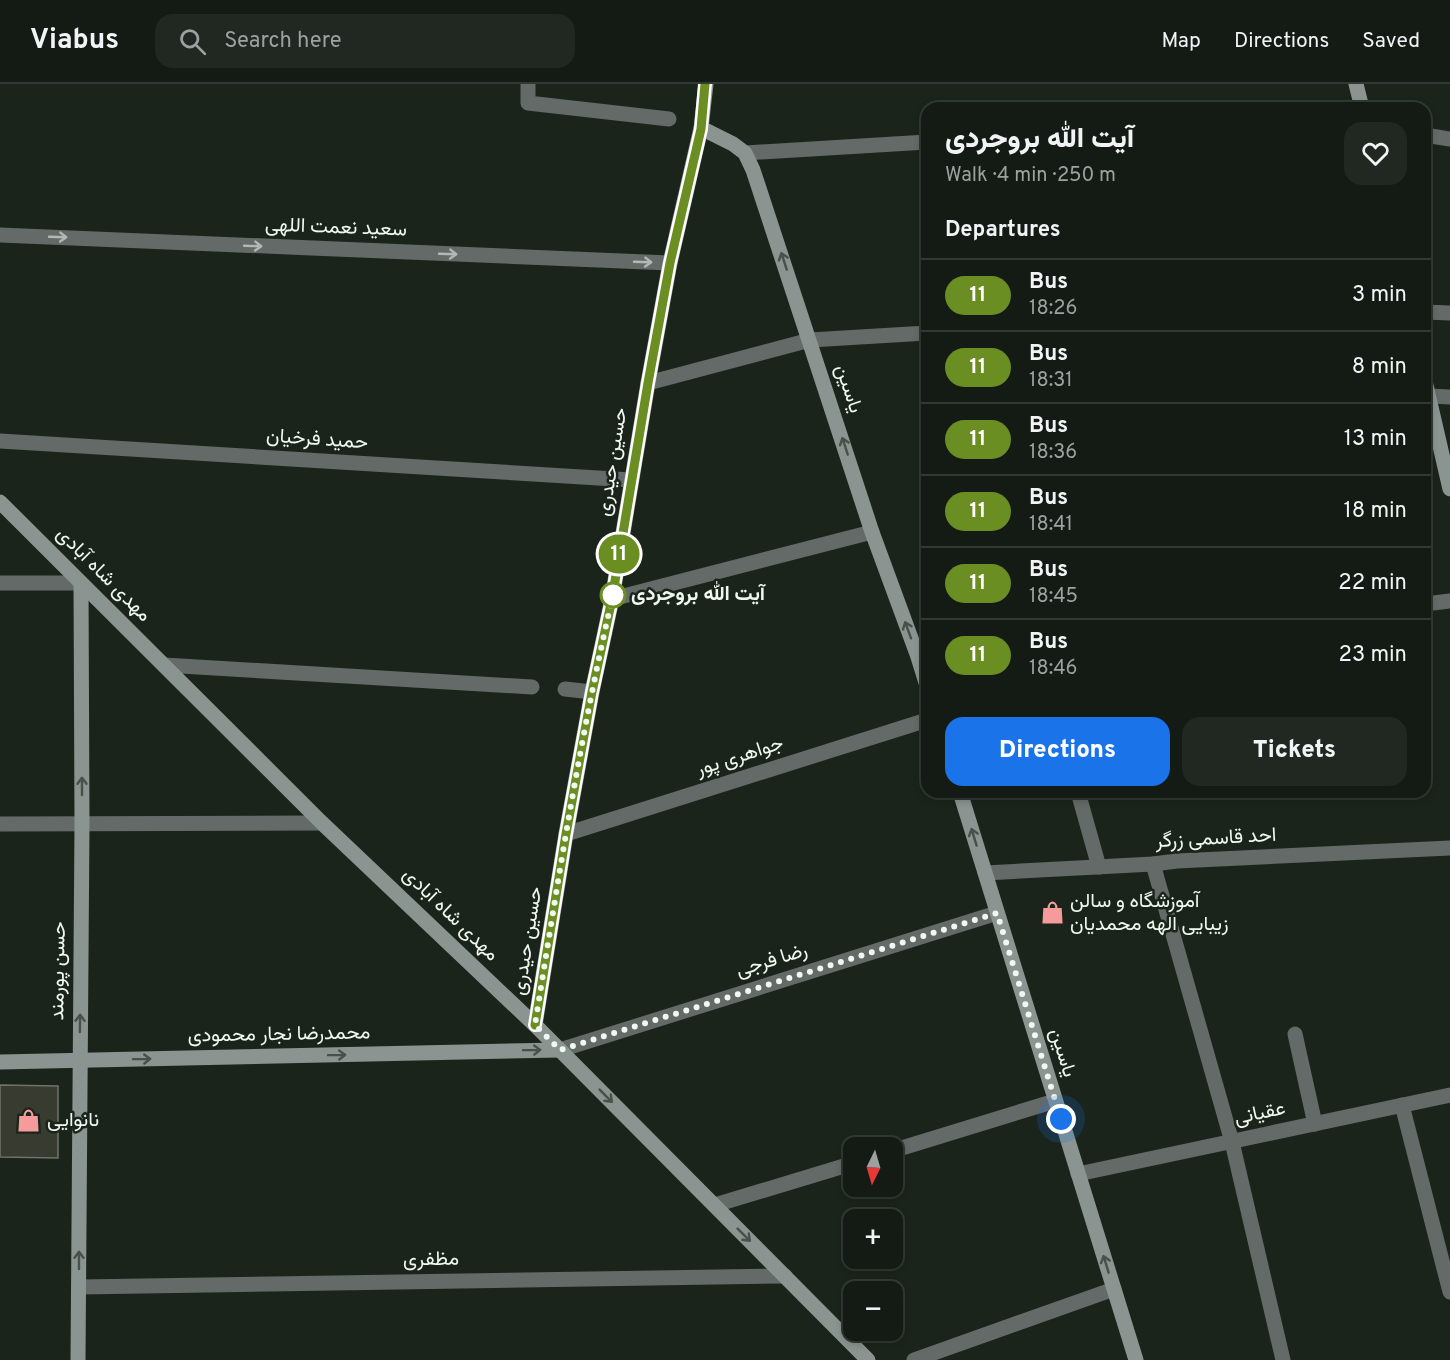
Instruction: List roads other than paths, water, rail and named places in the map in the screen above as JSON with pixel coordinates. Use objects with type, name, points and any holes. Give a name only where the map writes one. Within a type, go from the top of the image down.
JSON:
[{"type":"street","points":[[528,84],[528,103],[669,118]]},
{"type":"street","name":"حسین حیدری","points":[[535,1025],[566,834],[612,599],[670,263],[701,129],[705,84]]},
{"type":"street","points":[[1356,84],[1360,102]]},
{"type":"street","points":[[701,129],[733,144],[745,153],[921,142]]},
{"type":"street","points":[[1431,136],[1450,139]]},
{"type":"street","name":"یاسین","points":[[745,153],[753,170],[810,340],[872,532],[921,652]]},
{"type":"street","name":"سعید نعمت اللهی","points":[[0,235],[670,263]]},
{"type":"street","points":[[1431,312],[1450,313]]},
{"type":"street","points":[[648,383],[810,340],[921,333]]},
{"type":"street","points":[[1431,390],[1450,398]]},
{"type":"street","points":[[1431,437],[1450,489]]},
{"type":"street","name":"حمید فرخیان","points":[[0,441],[631,480]]},
{"type":"street","name":"مهدی شاه آبادی","points":[[0,502],[322,823],[535,1025],[868,1360]]},
{"type":"street","points":[[612,599],[872,532]]},
{"type":"street","points":[[0,583],[81,583]]},
{"type":"street","name":"حسن پورمند","points":[[78,1360],[82,824],[81,583]]},
{"type":"street","points":[[1431,603],[1450,601]]},
{"type":"street","points":[[164,665],[532,687]]},
{"type":"street","points":[[565,689],[592,692]]},
{"type":"street","name":"جواهری پور","points":[[566,834],[921,722]]},
{"type":"street","name":"یاسین","points":[[962,798],[1136,1360]]},
{"type":"street","points":[[1080,798],[1099,867]]},
{"type":"street","points":[[0,824],[322,823]]},
{"type":"street","name":"احد قاسمی زرگر","points":[[985,873],[1450,848]]},
{"type":"street","points":[[1154,864],[1232,1142],[1283,1360]]},
{"type":"street","name":"رضا فرجی","points":[[560,1050],[997,913]]},
{"type":"street","points":[[1295,1034],[1315,1124]]},
{"type":"street","name":"محمدرضا نجار محمودی","points":[[0,1062],[560,1050]]},
{"type":"street","name":"عقیانی","points":[[1078,1174],[1450,1095]]},
{"type":"street","points":[[903,1148],[1055,1101]]},
{"type":"street","points":[[1402,1105],[1450,1292]]},
{"type":"street","points":[[715,1205],[843,1166]]},
{"type":"street","name":"مظفری","points":[[78,1287],[785,1276]]},
{"type":"street","points":[[914,1360],[1114,1290]]},
{"type":"place","name":"آیت الله بروجردی","points":[[613,595]]},
{"type":"place","name":"آموزشگاه و سالن زیبایی الهه محمدیان","points":[[1052,913]]},
{"type":"place","name":"نانوایی","points":[[29,1121]]}]
